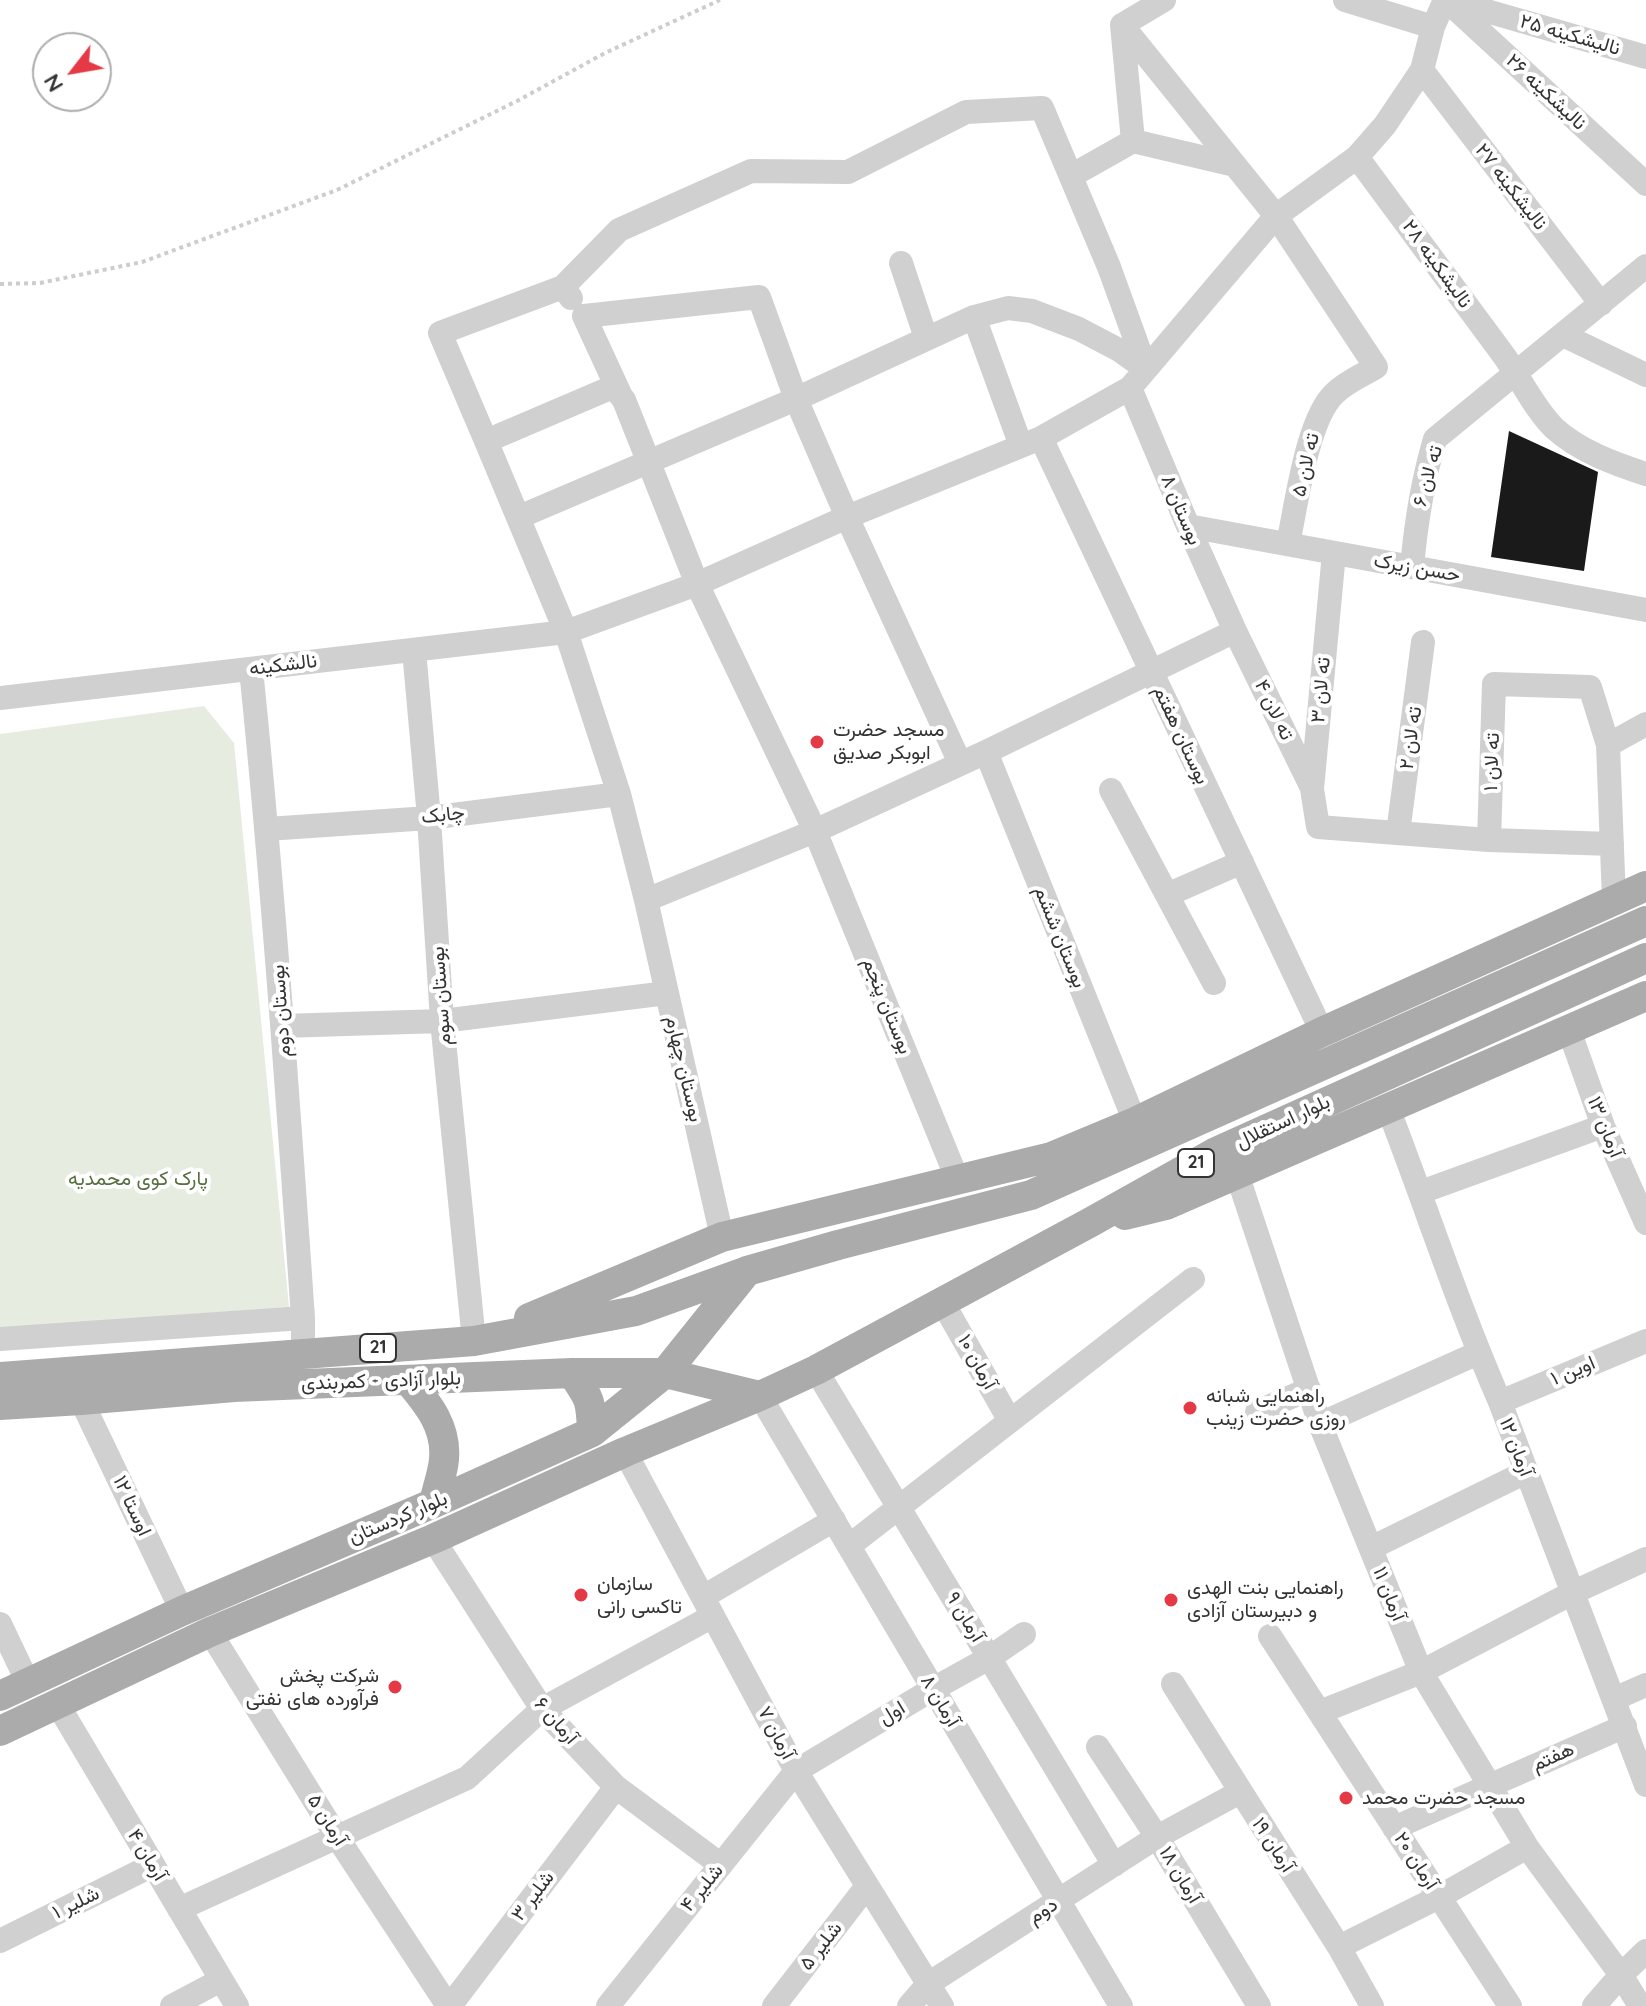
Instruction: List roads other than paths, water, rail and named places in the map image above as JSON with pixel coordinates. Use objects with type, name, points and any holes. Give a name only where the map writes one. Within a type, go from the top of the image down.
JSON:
[{"type":"main road","points":[[474,1341],[722,1237],[1051,1157],[1135,1122],[1322,1032],[1646,886]]},
{"type":"main road","name":"بلوار استقلال","points":[[747,1271],[1031,1195],[1646,921]]},
{"type":"main road","name":"بلوار استقلال","points":[[760,1396],[943,1303],[1214,1153],[1646,958]]},
{"type":"main road","points":[[1091,1222],[1166,1205],[1646,996]]},
{"type":"main road","name":"بلوار آزادی - کمربندی","points":[[0,1377],[474,1341],[636,1311],[747,1271]]},
{"type":"main road","name":"بلوار کردستان","points":[[0,1696],[182,1611],[592,1432],[665,1373],[747,1271]]},
{"type":"main road","points":[[572,1373],[588,1397],[592,1432]]},
{"type":"main road","name":"بلوار آزادی - کمربندی","points":[[0,1405],[234,1387],[572,1373],[665,1373],[760,1396]]},
{"type":"main road","points":[[408,1380],[431,1407],[441,1432],[444,1458],[434,1503]]},
{"type":"main road","name":"بلوار کردستان","points":[[0,1731],[210,1632],[433,1539],[625,1452],[760,1396]]},
{"type":"street","points":[[1122,25],[1164,0]]},
{"type":"street","points":[[1345,0],[1433,27]]},
{"type":"street","points":[[1130,388],[1276,216],[1357,157],[1385,125],[1422,70],[1433,27],[1446,0]]},
{"type":"street","name":"نالیشکینه ۲۵","points":[[1446,0],[1646,57]]},
{"type":"street","name":"نالیشکینه ۲۶","points":[[1446,0],[1646,184]]},
{"type":"street","points":[[1122,25],[1133,141]]},
{"type":"street","points":[[1122,25],[1276,216]]},
{"type":"street","name":"نالیشکینه ۲۷","points":[[1422,70],[1601,304]]},
{"type":"street","points":[[563,287],[619,230],[751,171],[848,172],[966,112],[1042,108],[1109,267],[1146,369]]},
{"type":"street","points":[[1071,176],[1133,141],[1235,165]]},
{"type":"street","name":"نالیشکینه ۲۸","points":[[1357,157],[1554,427],[1596,454],[1646,474]]},
{"type":"street","name":"ته لان ۵","points":[[1276,216],[1376,367],[1335,392],[1322,409],[1312,432],[1288,544]]},
{"type":"street","points":[[901,263],[926,338]]},
{"type":"street","name":"ته لان ۶","points":[[1412,567],[1424,473],[1435,439],[1646,266]]},
{"type":"street","name":"بوستان پنجم","points":[[563,287],[584,316],[632,418],[697,584],[815,831],[958,1181]]},
{"type":"street","name":"بوستان چهارم","points":[[563,287],[440,333],[566,632],[619,794],[722,1237]]},
{"type":"street","points":[[584,316],[759,297],[796,399],[960,763]]},
{"type":"street","points":[[519,517],[796,399],[974,317],[1008,308],[1032,311],[1092,336],[1146,369]]},
{"type":"street","name":"بوستان هفتم","points":[[974,317],[1031,442],[1151,671],[1322,1032]]},
{"type":"street","points":[[1563,335],[1646,375]]},
{"type":"street","name":"نالشکینه","points":[[0,698],[566,632],[697,584],[847,517],[1031,442],[1130,388]]},
{"type":"street","name":"بوستان ۸","points":[[1130,388],[1235,631]]},
{"type":"street","points":[[489,448],[491,439],[608,389],[620,394]]},
{"type":"street","name":"حسن زیرک","points":[[1188,526],[1646,610]]},
{"type":"street","name":"ته لان ۳","points":[[1334,553],[1312,789],[1318,827],[1398,833]]},
{"type":"street","points":[[646,900],[815,831],[1235,631]]},
{"type":"street","name":"ته لان ۴","points":[[1235,631],[1312,789]]},
{"type":"street","name":"ته لان ۲","points":[[1398,833],[1423,642]]},
{"type":"street","name":"بوستان سوم","points":[[414,650],[442,1021],[474,1341]]},
{"type":"street","name":"بوستان دوم","points":[[251,669],[282,1026],[303,1353]]},
{"type":"street","name":"ته لان ۱","points":[[1489,840],[1494,684],[1590,687],[1608,745]]},
{"type":"street","points":[[1614,900],[1608,745],[1646,724]]},
{"type":"street","name":"بوستان ششم","points":[[986,752],[1135,1122]]},
{"type":"street","points":[[1111,790],[1214,983]]},
{"type":"street","name":"چابک","points":[[267,829],[429,818],[619,794]]},
{"type":"street","points":[[1398,833],[1612,844]]},
{"type":"street","points":[[1167,895],[1242,862]]},
{"type":"street","points":[[282,1026],[442,1021],[667,993]]},
{"type":"street","name":"آرمان ۱۳","points":[[1569,1030],[1603,1126],[1646,1223]]},
{"type":"street","name":"آرمان ۱۲","points":[[1388,1108],[1478,1353],[1500,1402],[1646,1785]]},
{"type":"street","points":[[1421,1192],[1603,1126]]},
{"type":"street","name":"آرمان ۱۱","points":[[1237,1174],[1320,1424],[1421,1672],[1527,1847],[1621,1975],[1640,2006]]},
{"type":"street","points":[[849,1546],[1193,1279]]},
{"type":"street","name":"آرمان ۱۰","points":[[943,1303],[1010,1421]]},
{"type":"street","points":[[0,1339],[303,1318]]},
{"type":"street","name":"اوین ۱","points":[[1500,1402],[1646,1341]]},
{"type":"street","points":[[1320,1424],[1478,1353]]},
{"type":"street","name":"آرمان ۹","points":[[816,1370],[1114,1865]]},
{"type":"street","points":[[1257,1412],[1309,1389]]},
{"type":"street","name":"آرمان ۸","points":[[760,1396],[1121,2006]]},
{"type":"street","name":"اوستا ۱۲","points":[[81,1400],[182,1611]]},
{"type":"street","name":"آرمان ۷","points":[[625,1452],[796,1771],[942,2006]]},
{"type":"street","points":[[1371,1548],[1526,1472]]},
{"type":"street","points":[[179,1909],[467,1778],[542,1709],[708,1606],[834,1520]]},
{"type":"street","name":"آرمان ۶","points":[[433,1539],[542,1709],[616,1787],[721,1865]]},
{"type":"street","points":[[1320,1712],[1421,1672],[1572,1593],[1646,1559]]},
{"type":"street","points":[[0,1624],[28,1683]]},
{"type":"street","name":"آرمان ۵","points":[[210,1632],[337,1837],[449,2006]]},
{"type":"street","name":"اول","points":[[796,1771],[989,1658],[1024,1634]]},
{"type":"street","name":"آرمان ۲۰","points":[[1270,1636],[1510,2006]]},
{"type":"street","name":"آرمان ۱۹","points":[[1173,1684],[1339,1947],[1372,2006]]},
{"type":"street","points":[[1614,1699],[1646,1685]]},
{"type":"street","name":"آرمان ۴","points":[[58,1705],[237,2006]]},
{"type":"street","name":"هفتم","points":[[1394,1828],[1625,1726]]},
{"type":"street","name":"آرمان ۱۸","points":[[1098,1747],[1157,1837],[1259,2006]]},
{"type":"street","name":"شلیر ۴","points":[[608,2006],[796,1771]]},
{"type":"street","name":"شلیر ۳","points":[[449,2006],[616,1787]]},
{"type":"street","name":"دوم","points":[[909,2006],[928,1984],[1157,1837],[1240,1792]]},
{"type":"street","points":[[1339,1947],[1439,1897],[1527,1847]]},
{"type":"street","name":"شلیر ۱","points":[[0,1941],[153,1865]]},
{"type":"street","name":"شلیر ۵","points":[[774,2006],[867,1886]]},
{"type":"street","points":[[1594,2006],[1646,1951]]},
{"type":"street","points":[[172,2006],[221,1980]]},
{"type":"place","name":"مسجد حضرت ابوبکر صدیق","points":[[817,742]]},
{"type":"place","name":"راهنمایی شبانه روزی حضرت زینب","points":[[1190,1408]]},
{"type":"place","name":"سازمان تاکسی رانی","points":[[581,1595]]},
{"type":"place","name":"راهنمایی بنت الهدی و دبیرستان آزادی","points":[[1171,1600]]},
{"type":"place","name":"شرکت پخش فرآورده های نفتی","points":[[395,1687]]},
{"type":"place","name":"مسجد حضرت محمد","points":[[1346,1798]]},
{"type":"park label","name":"پارک کوی محمدیه","points":[[138,1179]]}]
